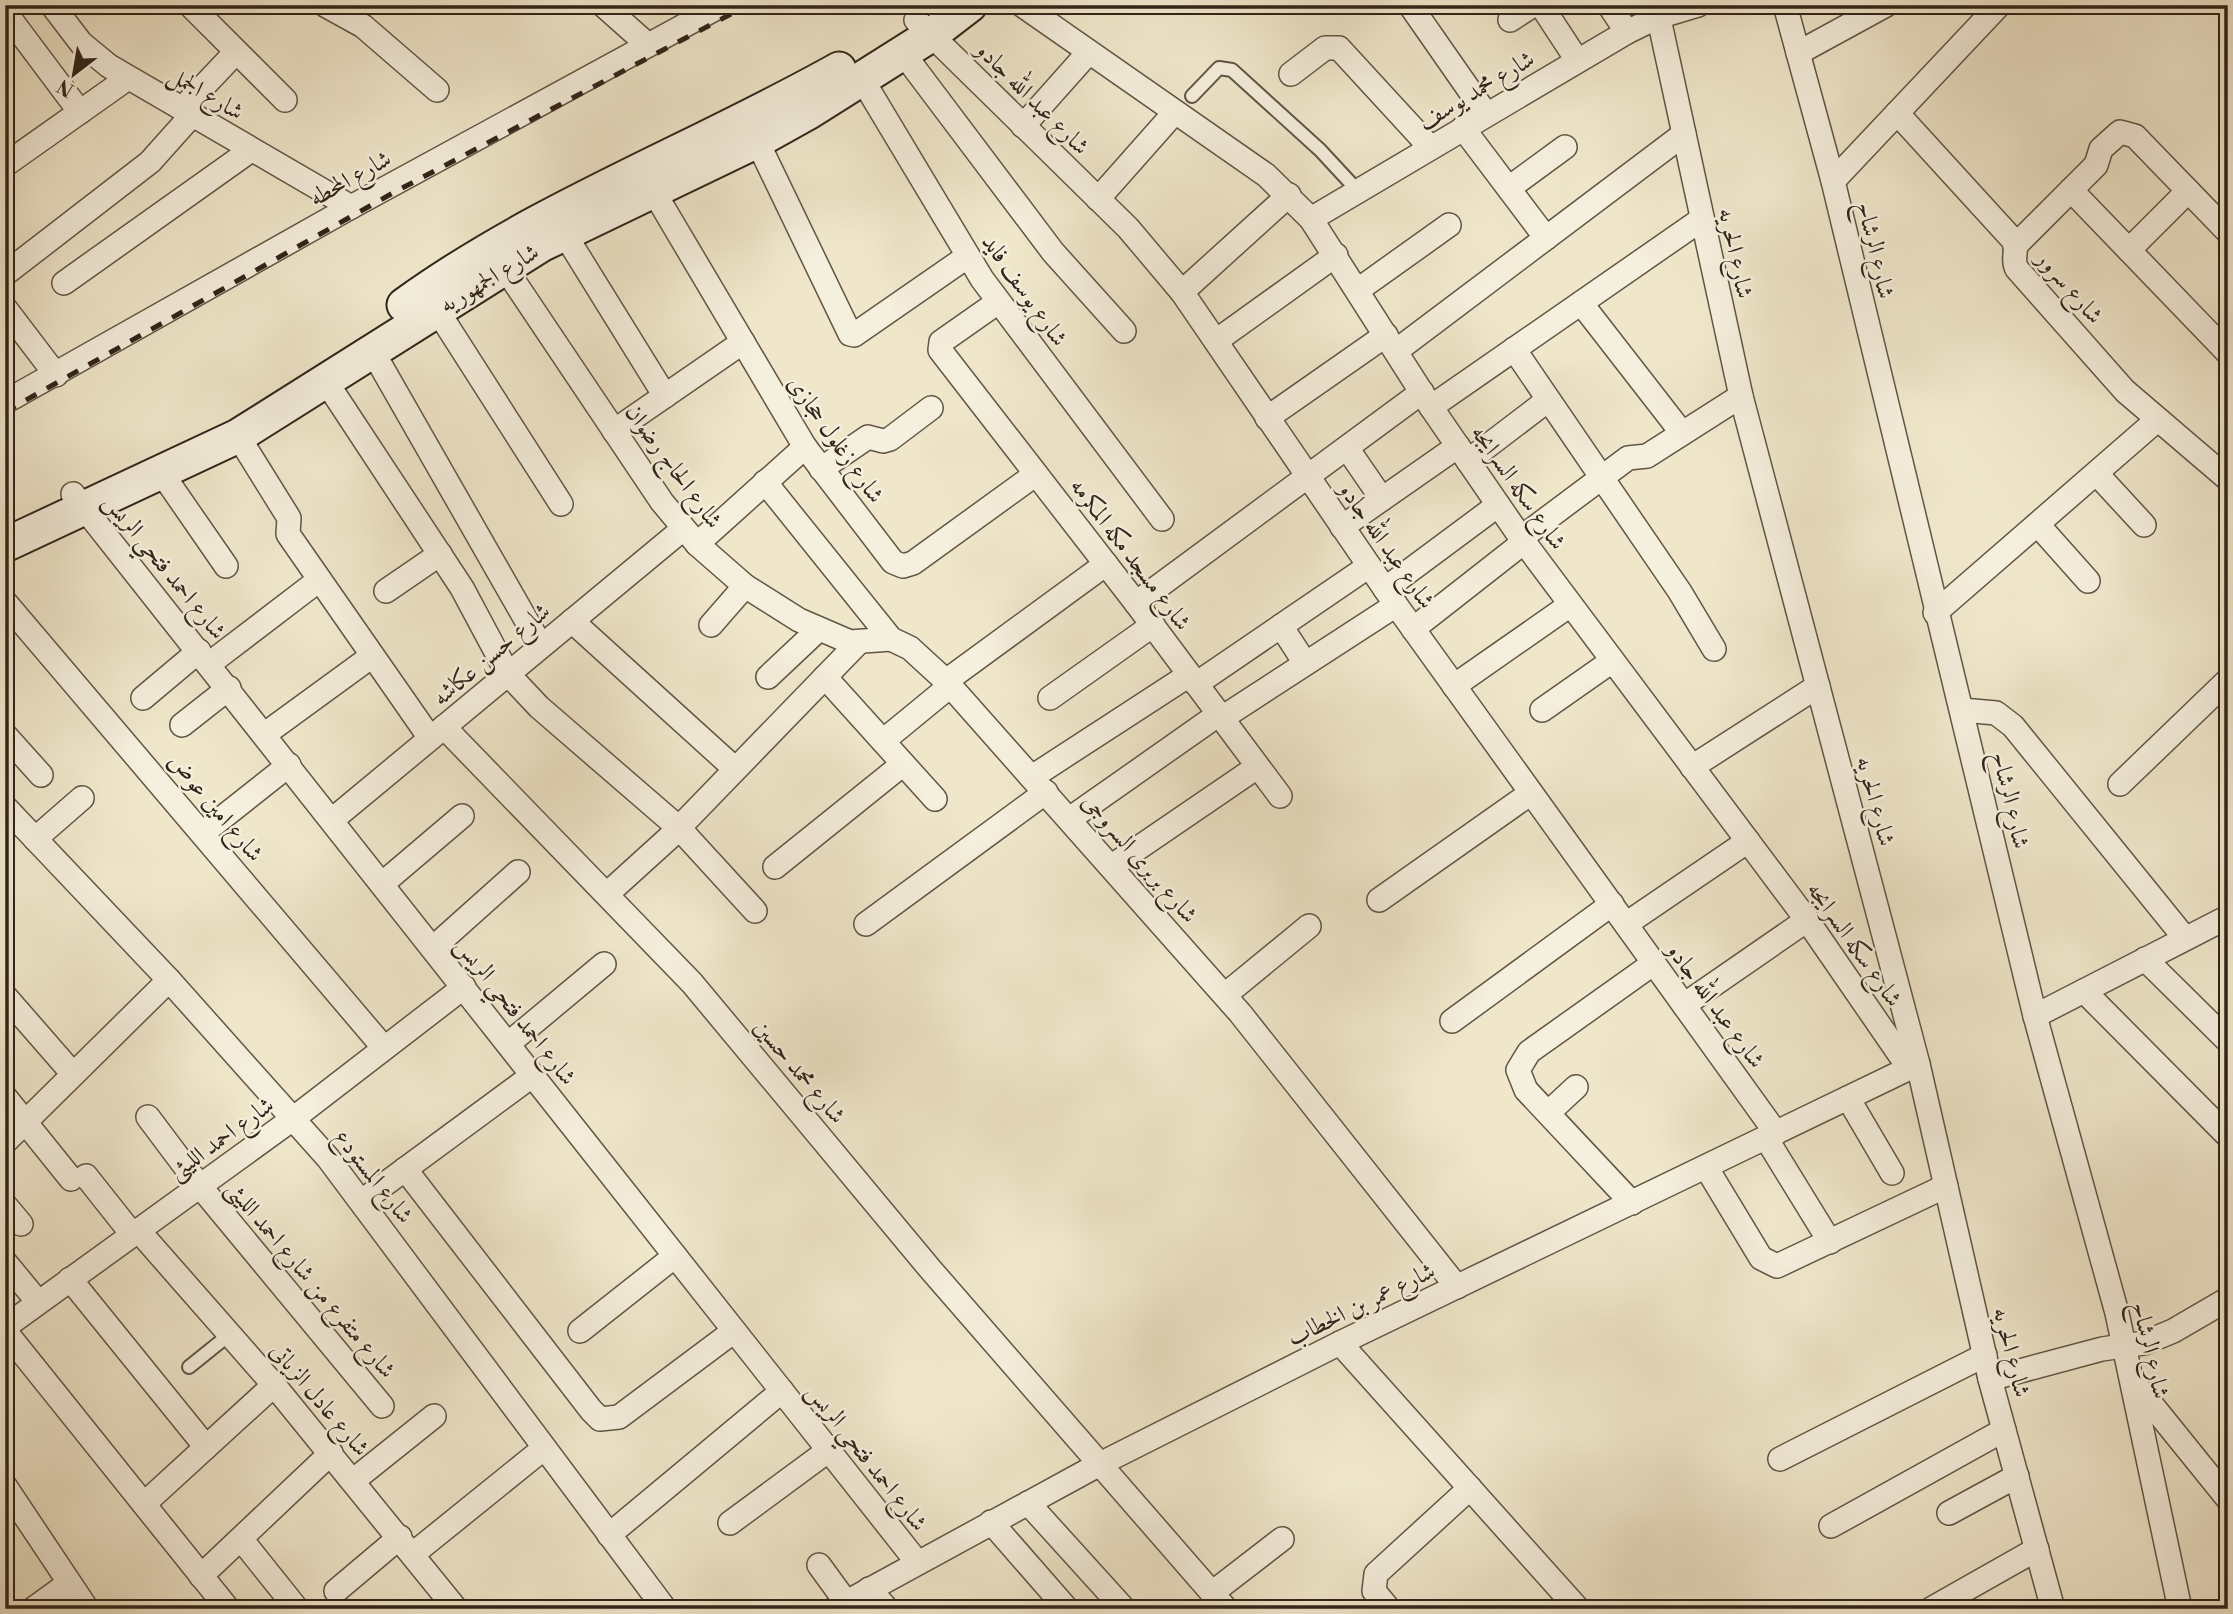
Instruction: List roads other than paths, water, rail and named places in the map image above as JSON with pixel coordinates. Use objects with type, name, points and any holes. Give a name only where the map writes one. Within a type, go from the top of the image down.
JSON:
[{"type":"main road","name":"شارع الجمهوريه","points":[[5,545],[315,368],[493,246],[747,120],[927,20],[970,5]]},
{"type":"main road","name":"شارع الجمهوريه","points":[[5,525],[161,472],[239,436],[564,233],[757,141],[862,79],[902,53],[927,20]]},
{"type":"street","name":"شارع الجمل","points":[[52,5],[93,55],[251,150],[351,206]]},
{"type":"street","points":[[190,5],[285,100]]},
{"type":"street","points":[[326,5],[353,12],[363,26],[437,90]]},
{"type":"street","points":[[603,5],[648,45]]},
{"type":"street","name":"شارع المحطه","points":[[5,402],[351,206],[722,5]]},
{"type":"street","name":"شارع سكه السرايجه","points":[[1022,5],[1266,175],[1311,219],[1426,400],[1522,540],[1914,1066]]},
{"type":"street","points":[[1410,5],[1486,114]]},
{"type":"street","points":[[1510,20],[1533,5]]},
{"type":"street","points":[[1541,5],[1577,60]]},
{"type":"street","points":[[1609,5],[1627,32]]},
{"type":"street","name":"شارع محمد يوسف","points":[[1311,219],[1662,11],[1698,5]]},
{"type":"street","name":"شارع الرشاح","points":[[1785,5],[1833,181],[1935,612],[1962,710],[2035,1016],[2125,1345],[2180,1609]]},
{"type":"street","points":[[1798,53],[1886,5]]},
{"type":"street","points":[[1833,181],[1999,5]]},
{"type":"street","name":"شارع الحريه","points":[[1662,11],[1684,134],[1741,396],[1946,1186],[1985,1355],[1999,1376],[2004,1430],[2053,1609]]},
{"type":"street","points":[[7,16],[80,112]]},
{"type":"street","name":"شارع عبد الله جادو","points":[[927,20],[1023,126],[1137,239],[1181,292],[1390,597],[1684,1005],[1771,1135],[1830,1242]]},
{"type":"street","points":[[1292,74],[1325,48],[1339,48],[1430,148]]},
{"type":"street","points":[[5,274],[150,162],[236,52]]},
{"type":"street","points":[[902,53],[1067,270],[1124,331]]},
{"type":"street","points":[[1023,126],[1088,53]]},
{"type":"street","points":[[5,165],[128,78]]},
{"type":"street","name":"شارع يوسف فايد","points":[[862,79],[998,302],[1162,519]]},
{"type":"street","points":[[1098,199],[1175,112]]},
{"type":"street","name":"شارع سرور","points":[[1897,113],[2015,246],[2013,262],[2017,269],[2125,391],[2228,480]]},
{"type":"street","points":[[1463,128],[1546,238]]},
{"type":"street","points":[[2015,246],[2096,165],[2103,146],[2115,134],[2125,132],[2135,136],[2228,232]]},
{"type":"street","points":[[1267,418],[1391,343],[1546,238],[1684,134]]},
{"type":"street","points":[[757,141],[850,334],[854,335],[968,256]]},
{"type":"street","points":[[1509,188],[1565,147]]},
{"type":"street","points":[[64,283],[190,196],[251,150]]},
{"type":"street","points":[[2071,190],[2228,353]]},
{"type":"street","points":[[2129,250],[2188,191]]},
{"type":"street","name":"شارع زغلول حجازى","points":[[654,192],[805,447],[889,558],[903,565],[913,563],[1036,474]]},
{"type":"street","points":[[1181,292],[1289,195]]},
{"type":"street","points":[[1136,603],[1347,448],[1514,349],[1702,219]]},
{"type":"street","points":[[1358,290],[1449,225]]},
{"type":"street","points":[[564,233],[665,396]]},
{"type":"street","points":[[1216,341],[1336,255]]},
{"type":"street","name":"شارع الحاج رضوان","points":[[505,268],[614,431],[690,537],[745,586],[780,610],[819,629],[858,643],[891,639]]},
{"type":"street","name":"شارع مسجد مكه المكرمه","points":[[998,302],[939,346],[1280,796]]},
{"type":"street","points":[[1581,303],[1682,433]]},
{"type":"street","points":[[5,308],[56,375]]},
{"type":"street","points":[[437,310],[561,503]]},
{"type":"street","points":[[614,431],[743,342]]},
{"type":"street","points":[[1514,349],[1680,592],[1714,649]]},
{"type":"street","points":[[373,352],[541,646]]},
{"type":"street","points":[[327,383],[440,555],[508,674],[539,707],[679,828],[755,911]]},
{"type":"street","points":[[1413,629],[1601,476],[1628,458],[1647,456],[1741,396]]},
{"type":"street","points":[[1342,527],[1382,499],[1548,400]]},
{"type":"street","points":[[821,469],[868,437],[883,441],[890,439],[931,408]]},
{"type":"street","points":[[1935,612],[2039,526],[2157,420]]},
{"type":"street","name":"شارع محمد حسين","points":[[239,436],[288,516],[288,534],[372,656],[437,733],[607,894],[722,1017],[931,1270],[1219,1601]]},
{"type":"street","name":"شارع حسن عكاشه","points":[[332,820],[572,621],[765,482],[805,447]]},
{"type":"street","points":[[1347,448],[1382,499]]},
{"type":"street","points":[[161,472],[226,566]]},
{"type":"street","points":[[2097,474],[2144,525]]},
{"type":"street","name":"شارع بربرى السروجى","points":[[765,482],[891,639],[910,648],[948,684],[1225,995],[1457,1287]]},
{"type":"street","name":"شارع احمد فتحي الريس","points":[[79,502],[229,688],[916,1562]]},
{"type":"street","points":[[1070,818],[1220,716],[1305,663],[1390,597],[1498,505]]},
{"type":"street","points":[[2039,526],[2088,580]]},
{"type":"street","points":[[386,590],[440,555]]},
{"type":"street","points":[[883,741],[948,684],[1106,564]]},
{"type":"street","points":[[866,924],[1039,785],[1193,680],[1282,626],[1369,566]]},
{"type":"street","points":[[143,698],[319,580]]},
{"type":"street","points":[[711,625],[745,586]]},
{"type":"street","name":"شارع امين عوض","points":[[5,602],[384,1048]]},
{"type":"street","points":[[1454,686],[1570,605]]},
{"type":"street","points":[[572,621],[734,768]]},
{"type":"street","points":[[1049,698],[1153,625]]},
{"type":"street","points":[[1282,626],[1305,663]]},
{"type":"street","points":[[768,677],[819,629]]},
{"type":"street","points":[[607,894],[679,828],[734,768],[858,643]]},
{"type":"street","points":[[265,734],[372,656]]},
{"type":"street","points":[[1542,710],[1612,661]]},
{"type":"street","points":[[825,677],[935,799]]},
{"type":"street","points":[[2120,784],[2228,680]]},
{"type":"street","points":[[1692,766],[1818,685]]},
{"type":"street","points":[[182,725],[229,688]]},
{"type":"street","points":[[1962,710],[1996,713],[2013,726],[2184,937]]},
{"type":"street","points":[[5,735],[41,775]]},
{"type":"street","points":[[775,867],[903,764]]},
{"type":"street","points":[[203,832],[289,765]]},
{"type":"street","points":[[1112,866],[1257,766]]},
{"type":"street","points":[[1379,900],[1531,793]]},
{"type":"street","points":[[35,839],[82,798]]},
{"type":"street","name":"شارع المستودع","points":[[5,807],[169,980],[294,1118],[362,1201],[665,1609]]},
{"type":"street","points":[[382,884],[462,816]]},
{"type":"street","points":[[1626,924],[1748,841]]},
{"type":"street","points":[[433,948],[518,873]]},
{"type":"street","points":[[1452,1021],[1612,904]]},
{"type":"street","points":[[2035,1016],[2184,937],[2228,917]]},
{"type":"street","points":[[1684,1005],[1807,920]]},
{"type":"street","points":[[1225,995],[1309,926]]},
{"type":"street","points":[[2145,959],[2228,1041]]},
{"type":"street","points":[[1632,1203],[1521,1084],[1518,1070],[1523,1056],[1654,963]]},
{"type":"street","points":[[508,1044],[604,964]]},
{"type":"street","points":[[5,1142],[169,980]]},
{"type":"street","name":"شارع احمد الليثى","points":[[5,1329],[38,1302],[294,1118],[464,987]]},
{"type":"street","points":[[2084,990],[2228,1136]]},
{"type":"street","points":[[5,996],[74,1074]]},
{"type":"street","name":"شارع عمر بن الخطاب","points":[[840,1605],[1098,1465],[1340,1343],[1914,1066]]},
{"type":"street","points":[[362,1201],[533,1075]]},
{"type":"street","points":[[1548,1113],[1576,1087]]},
{"type":"street","name":"شارع عادل الزياتى","points":[[5,1097],[23,1124],[135,1232],[230,1334],[354,1480],[456,1609]]},
{"type":"street","points":[[1848,1098],[1892,1173]]},
{"type":"street","name":"شارع متفرع من شارع احمد الليثى","points":[[148,1117],[199,1185],[382,1406]]},
{"type":"street","points":[[1706,1167],[1761,1258],[1771,1266],[1783,1265],[1946,1186]]},
{"type":"street","points":[[405,1169],[600,1419],[619,1417],[734,1331]]},
{"type":"street","points":[[5,1205],[21,1224]]},
{"type":"street","points":[[580,1331],[675,1256]]},
{"type":"street","points":[[5,1262],[38,1302]]},
{"type":"street","points":[[70,1279],[206,1447]]},
{"type":"street","points":[[1999,1376],[2102,1349],[2144,1343],[2173,1331],[2228,1299]]},
{"type":"street","points":[[5,1329],[228,1609]]},
{"type":"street","points":[[1340,1343],[1578,1609]]},
{"type":"street","points":[[1780,1459],[1985,1355]]},
{"type":"street","points":[[2133,1382],[2228,1499]]},
{"type":"street","points":[[144,1504],[274,1385]]},
{"type":"street","points":[[609,1535],[782,1391]]},
{"type":"street","points":[[354,1480],[434,1416]]},
{"type":"street","points":[[1831,1525],[2004,1430]]},
{"type":"street","points":[[336,1591],[406,1546],[543,1448]]},
{"type":"street","points":[[730,1523],[828,1450]]},
{"type":"street","points":[[201,1576],[331,1453]]},
{"type":"street","points":[[1949,1513],[2017,1476]]},
{"type":"street","points":[[5,1486],[87,1609]]},
{"type":"street","points":[[1389,1609],[1374,1591],[1376,1574],[1470,1488]]},
{"type":"street","points":[[1028,1503],[1124,1609]]},
{"type":"street","points":[[991,1522],[1067,1609]]},
{"type":"street","points":[[241,1539],[297,1609]]},
{"type":"street","points":[[1219,1601],[1282,1539]]},
{"type":"street","points":[[1931,1609],[2037,1549]]},
{"type":"street","points":[[819,1565],[840,1605]]},
{"type":"street","points":[[33,1609],[69,1583]]},
{"type":"street","points":[[869,1589],[887,1609]]},
{"type":"lane","points":[[1192,96],[1219,68],[1232,70],[1320,150],[1358,191]]},
{"type":"lane","points":[[189,1367],[230,1334]]},
{"type":"railway","points":[[5,412],[391,194],[748,5]]}]
